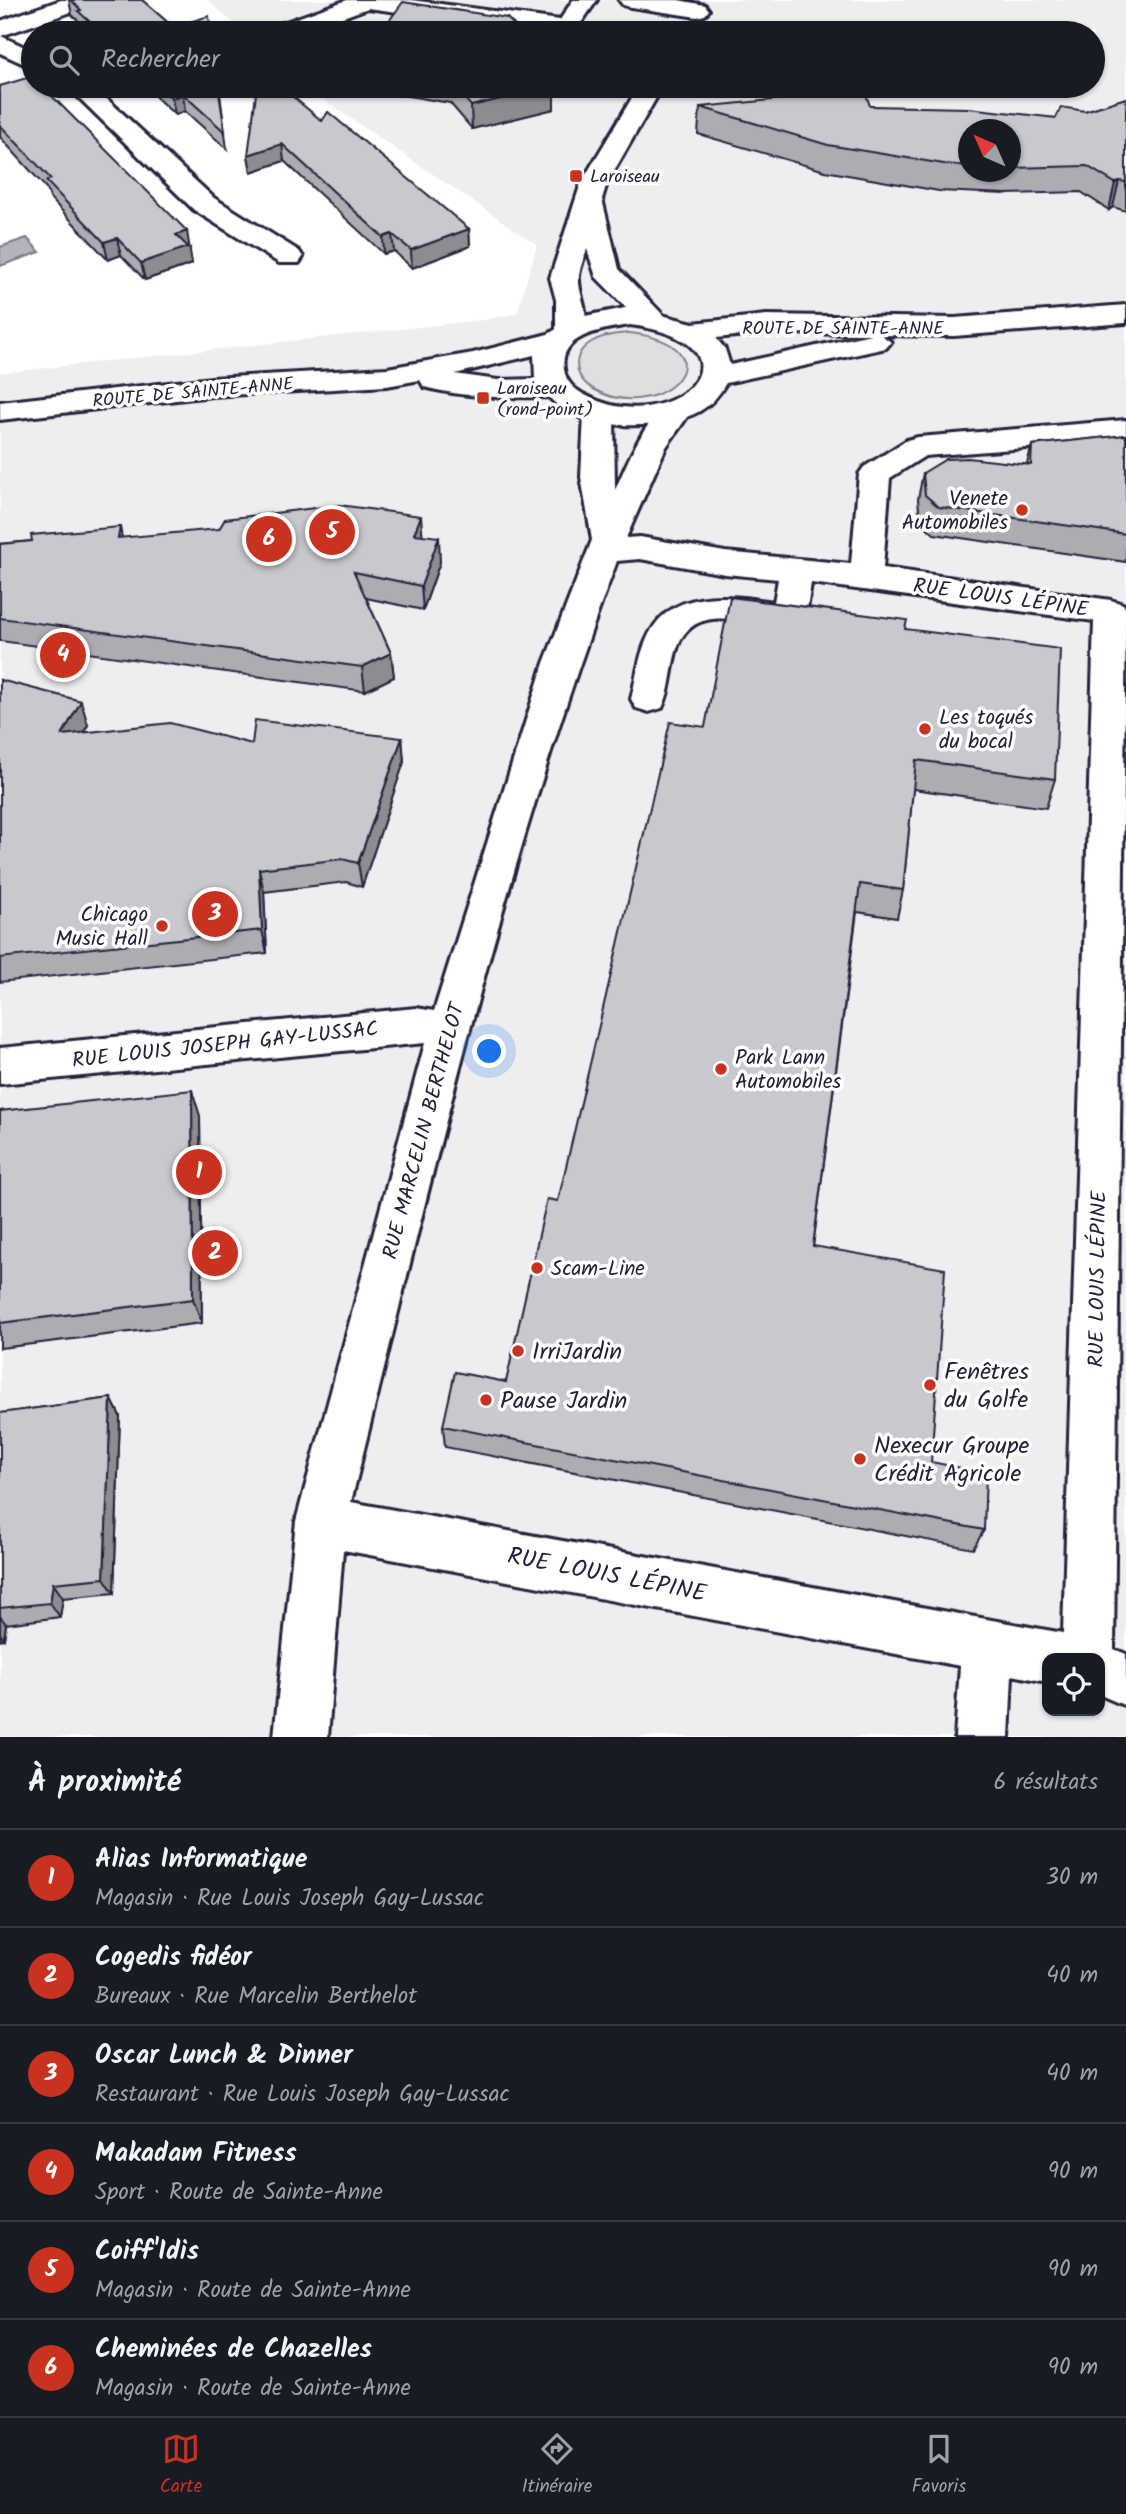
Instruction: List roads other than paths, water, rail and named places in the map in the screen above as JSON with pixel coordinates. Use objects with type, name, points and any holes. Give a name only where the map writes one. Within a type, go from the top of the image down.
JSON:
[{"type":"street","points":[[23,21],[84,0]]},
{"type":"street","points":[[570,21],[584,0]]},
{"type":"street","points":[[631,0],[702,5]]},
{"type":"street","points":[[310,21],[366,1],[514,21]]},
{"type":"street","points":[[691,21],[702,5]]},
{"type":"street","points":[[0,29],[21,22]]},
{"type":"street","points":[[0,43],[21,54]]},
{"type":"street","points":[[92,98],[204,204],[289,257]]},
{"type":"street","points":[[564,335],[608,318],[652,318],[690,332],[706,345],[714,360],[714,377],[708,390],[677,410],[626,418],[599,414],[565,399],[554,388],[546,372],[548,355],[564,335],[570,300],[564,278],[594,183],[644,98]]},
{"type":"street","points":[[589,200],[606,271],[652,318]]},
{"type":"street","name":"ROUTE DE SAINTE-ANNE","points":[[690,332],[766,324],[954,327],[1126,314]]},
{"type":"street","name":"ROUTE DE SAINTE-ANNE","points":[[714,377],[757,365],[954,327]]},
{"type":"street","name":"ROUTE DE SAINTE-ANNE","points":[[0,411],[212,387],[387,377],[475,362],[564,335]]},
{"type":"street","name":"ROUTE DE SAINTE-ANNE","points":[[387,377],[498,389],[554,388]]},
{"type":"street","name":"RUE MARCELIN BERTHELOT","points":[[301,1737],[321,1521],[449,1030],[561,663],[607,546],[651,445],[677,410]]},
{"type":"street","points":[[599,414],[597,477],[607,546]]},
{"type":"street","points":[[866,578],[875,474],[918,447],[1126,430]]},
{"type":"street","name":"RUE LOUIS LÉPINE","points":[[607,546],[640,548],[725,563],[797,569],[1111,612],[1115,906],[1112,1260],[1088,1653]]},
{"type":"street","points":[[649,699],[664,637],[673,625],[691,612],[711,607],[803,618],[797,569]]},
{"type":"street","name":"RUE LOUIS JOSEPH GAY-LUSSAC","points":[[0,1066],[416,1025],[449,1030]]},
{"type":"street","name":"RUE LOUIS LÉPINE","points":[[321,1521],[1042,1655]]},
{"type":"street","points":[[982,1737],[988,1645]]},
{"type":"street","points":[[1105,1671],[1126,1679]]},
{"type":"place","name":"Laroiseau","points":[[576,176]]},
{"type":"place","name":"Laroiseau (rond-point)","points":[[483,398]]},
{"type":"place","name":"Venete Automobiles","points":[[1022,510]]},
{"type":"place","name":"Coiff'Idis","points":[[332,532]]},
{"type":"place","name":"Cheminées de Chazelles","points":[[269,539]]},
{"type":"place","name":"Makadam Fitness","points":[[63,655]]},
{"type":"place","name":"Les toqués du bocal","points":[[925,729]]},
{"type":"place","name":"Oscar Lunch & Dinner","points":[[215,914]]},
{"type":"place","name":"Chicago Music Hall","points":[[162,926]]},
{"type":"place","name":"Park Lann Automobiles","points":[[721,1069]]},
{"type":"place","name":"Alias Informatique","points":[[199,1172]]},
{"type":"place","name":"Cogedis fidéor","points":[[215,1253]]},
{"type":"place","name":"Scam-Line","points":[[537,1268]]},
{"type":"place","name":"IrriJardin","points":[[518,1351]]},
{"type":"place","name":"Fenêtres du Golfe","points":[[930,1385]]},
{"type":"place","name":"Pause Jardin","points":[[486,1400]]},
{"type":"place","name":"Nexecur Groupe Crédit Agricole","points":[[860,1459]]}]
